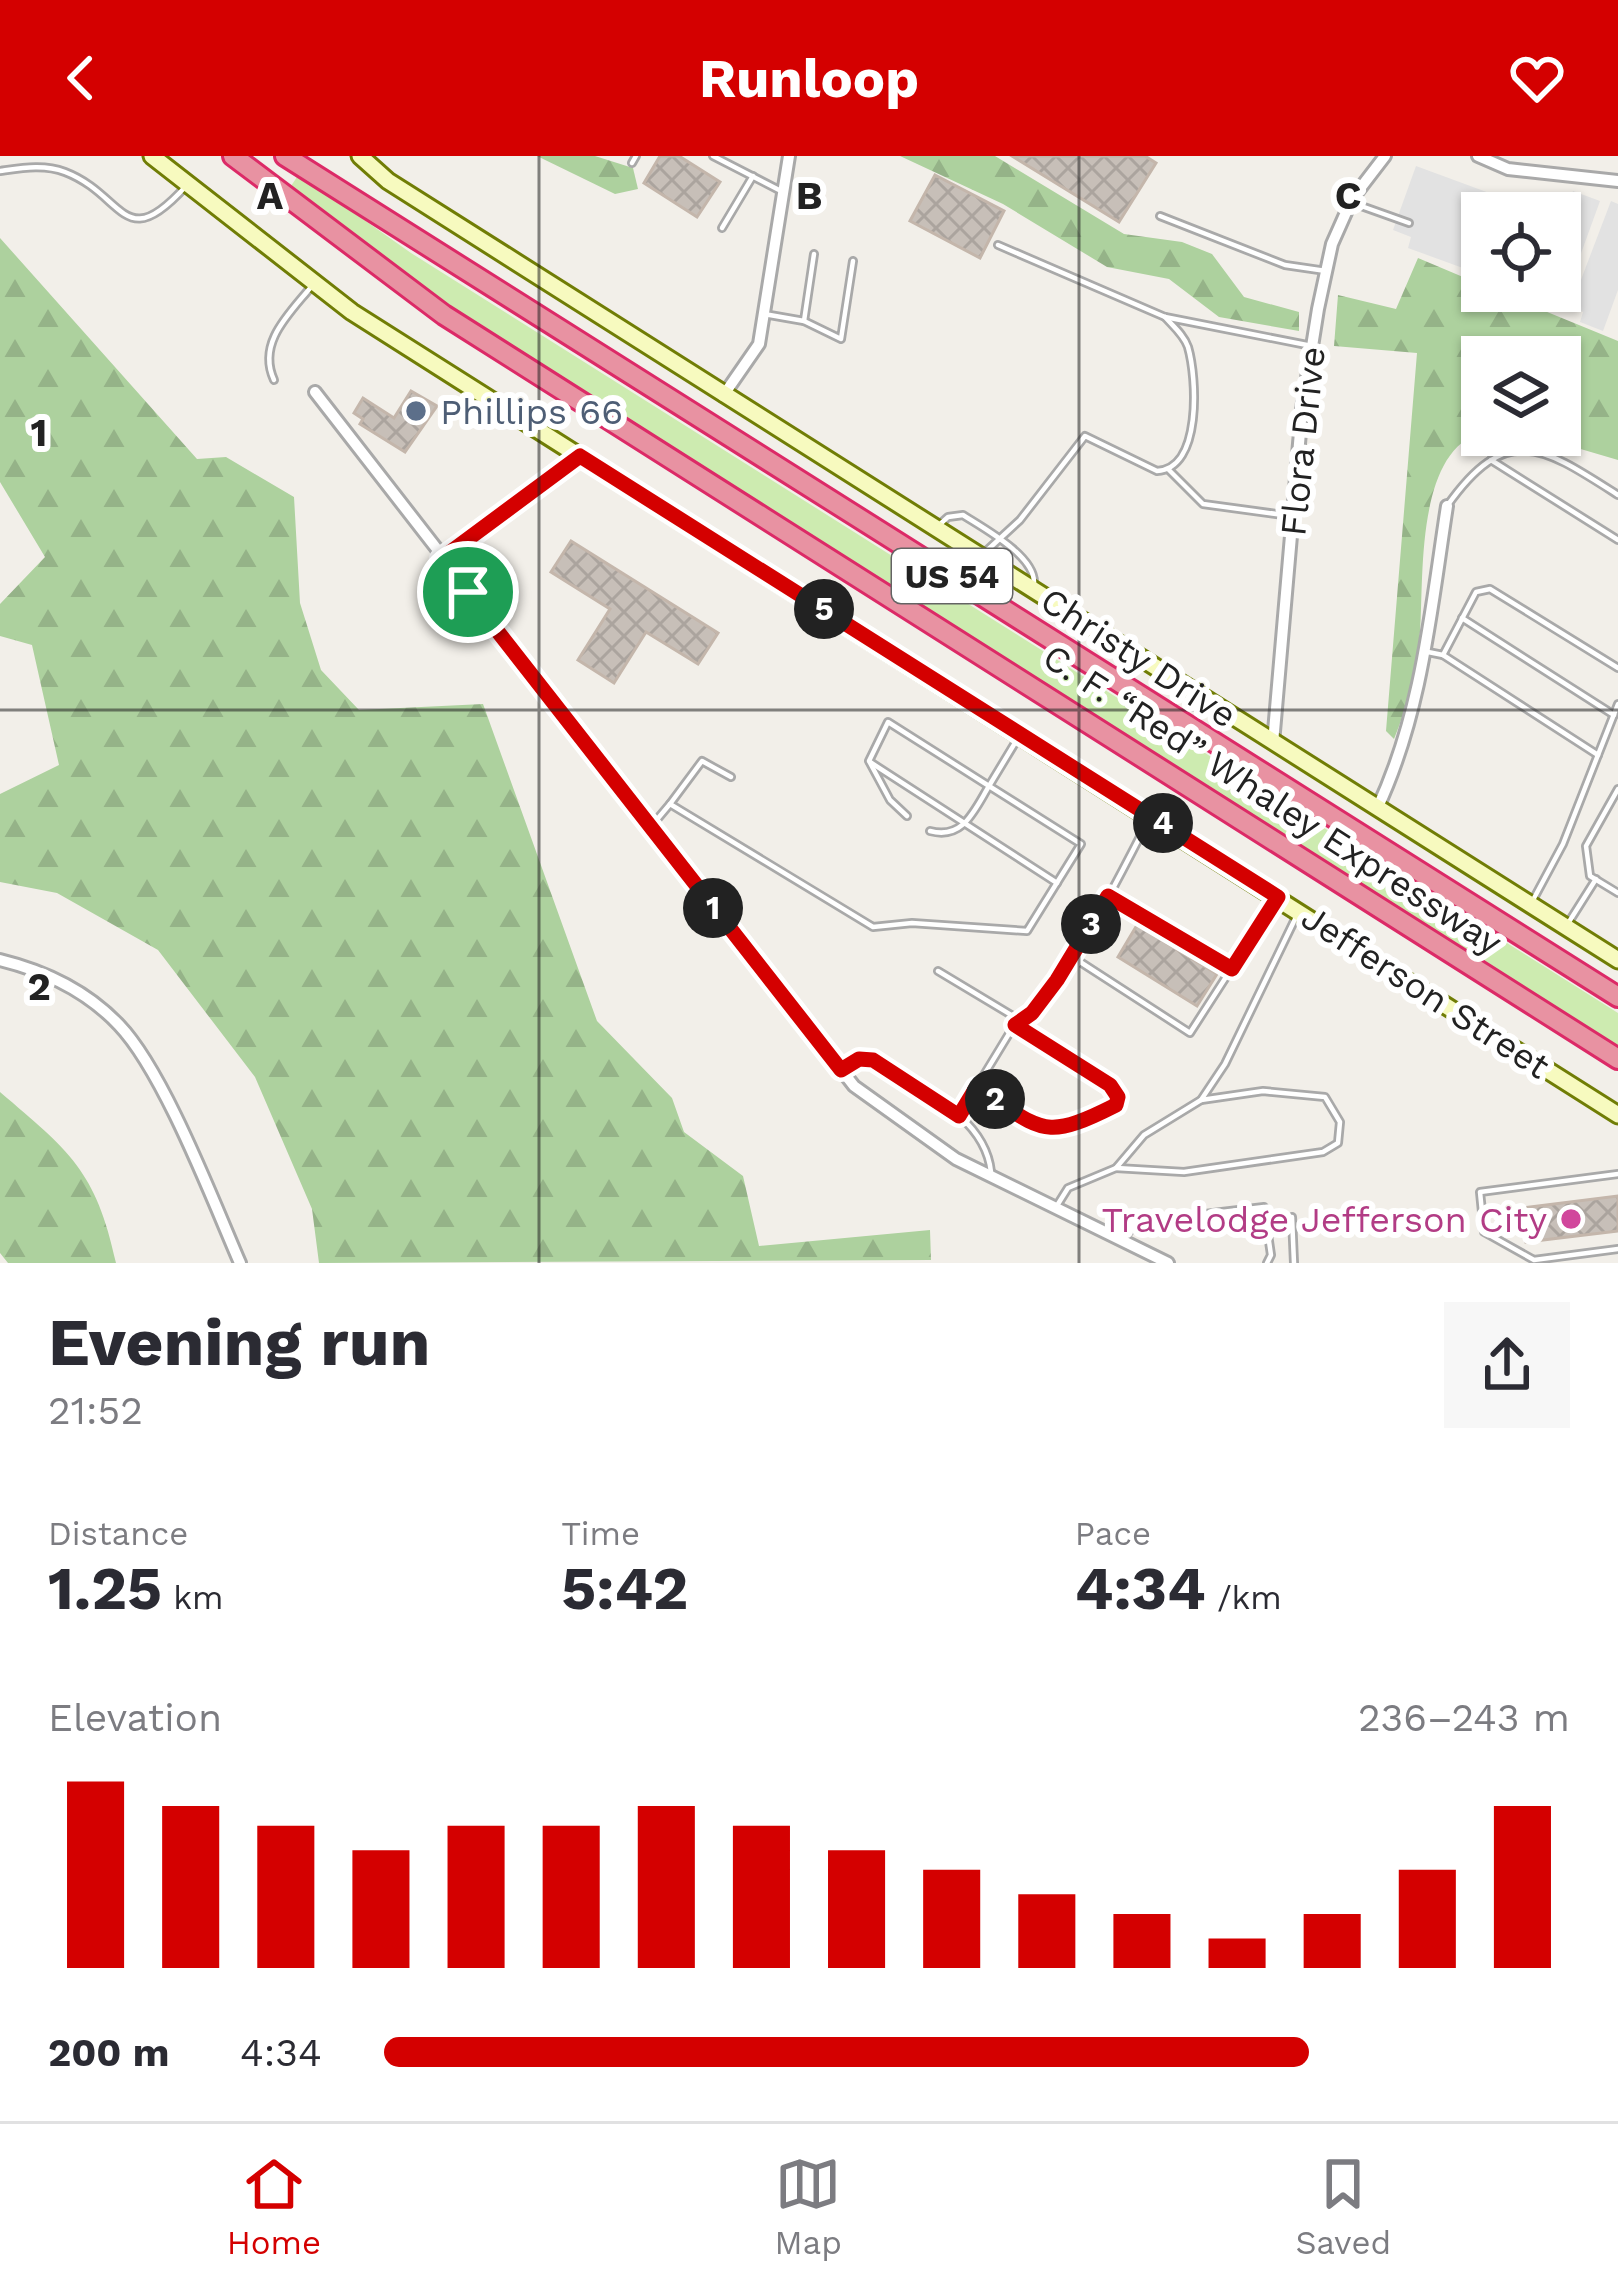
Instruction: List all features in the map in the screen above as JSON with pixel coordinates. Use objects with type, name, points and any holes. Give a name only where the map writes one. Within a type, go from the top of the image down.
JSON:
[{"type":"highway","name":"C. F. “Red” Whaley Expressway","points":[[233,156],[444,315],[1618,1059]]},
{"type":"highway","name":"C. F. “Red” Whaley Expressway","points":[[285,156],[1618,997]]},
{"type":"street","name":"Jefferson Street","points":[[152,156],[315,283],[1618,1115]]},
{"type":"street","name":"Christy Drive","points":[[360,156],[388,181],[723,396],[1618,960]]},
{"type":"street","points":[[723,396],[759,344],[789,156]]},
{"type":"street","name":"Flora Drive","points":[[1273,743],[1292,516],[1326,271],[1350,202],[1385,156]]},
{"type":"street","points":[[1478,156],[1508,169],[1618,181]]},
{"type":"street","points":[[315,392],[841,1070],[898,1120],[992,1178],[1123,1242],[1140,1257],[1168,1263]]},
{"type":"street","points":[[441,559],[580,456]]},
{"type":"street","points":[[1377,809],[1409,729],[1447,506]]},
{"type":"street","points":[[0,961],[33,968],[81,992],[122,1027],[198,1168],[239,1263]]},
{"type":"lane","points":[[632,164],[636,156]]},
{"type":"lane","points":[[713,156],[783,192]]},
{"type":"lane","points":[[0,171],[62,170],[129,219],[142,221],[165,208],[188,184]]},
{"type":"lane","points":[[722,228],[753,176]]},
{"type":"lane","points":[[1350,202],[1409,223]]},
{"type":"lane","points":[[1160,215],[1285,265],[1326,271]]},
{"type":"lane","points":[[998,245],[1165,316],[1312,346]]},
{"type":"lane","points":[[804,321],[814,254]]},
{"type":"lane","points":[[764,314],[804,321],[841,339],[853,261]]},
{"type":"lane","points":[[274,380],[268,366],[273,338],[315,283]]},
{"type":"lane","points":[[981,556],[1020,520],[1084,436],[1157,471],[1169,470],[1183,458],[1192,418],[1192,371],[1186,340],[1165,316]]},
{"type":"lane","points":[[1447,506],[1465,480],[1491,460],[1505,451],[1535,447],[1618,494]]},
{"type":"lane","points":[[1491,460],[1618,540]]},
{"type":"lane","points":[[1169,470],[1203,504],[1292,516]]},
{"type":"lane","points":[[936,529],[948,517],[963,515],[1034,571],[1032,588]]},
{"type":"lane","points":[[1443,655],[1476,592],[1490,589],[1618,668]]},
{"type":"lane","points":[[1462,618],[1614,715]]},
{"type":"lane","points":[[1425,652],[1443,655],[1598,754]]},
{"type":"lane","points":[[1530,904],[1563,844],[1618,704]]},
{"type":"lane","points":[[670,804],[873,927],[912,923],[1027,931],[1081,844],[888,722],[869,761]]},
{"type":"lane","points":[[930,831],[954,833],[965,825],[1022,734]]},
{"type":"lane","points":[[650,828],[702,761],[731,777]]},
{"type":"lane","points":[[869,761],[890,800],[907,816]]},
{"type":"lane","points":[[869,761],[1057,883]]},
{"type":"lane","points":[[1618,789],[1586,846],[1585,869],[1618,892]]},
{"type":"lane","points":[[959,1116],[1016,1022],[1032,1013],[1071,956],[1151,815]]},
{"type":"lane","points":[[1566,927],[1596,879]]},
{"type":"lane","points":[[1108,896],[1232,969]]},
{"type":"lane","points":[[1071,956],[1190,1033],[1278,897]]},
{"type":"lane","points":[[1201,1100],[1225,1064],[1300,910]]},
{"type":"lane","points":[[938,971],[1110,1085],[1118,1097],[1116,1105],[1074,1127],[1044,1130],[976,1088]]},
{"type":"lane","points":[[841,1070],[859,1059],[873,1060],[959,1116],[977,1130],[989,1154],[992,1178]]},
{"type":"lane","points":[[1055,1210],[1069,1188],[1116,1168],[1144,1136],[1201,1100],[1263,1090],[1325,1097],[1340,1122],[1338,1142],[1323,1152],[1184,1172],[1116,1168]]},
{"type":"lane","points":[[1618,1174],[1480,1192],[1478,1198],[1484,1232],[1534,1260],[1618,1249]]},
{"type":"lane","points":[[1123,1242],[1137,1222],[1264,1207],[1271,1255],[1267,1263]]},
{"type":"lane","points":[[1292,1217],[1294,1263]]},
{"type":"green space","points":[[537,156],[595,156],[633,168],[638,189],[615,194]]},
{"type":"green space","points":[[900,156],[995,156],[1124,234],[1182,242],[1212,254],[1244,297],[1299,312],[1299,331],[1219,317],[1169,279],[1107,267],[1003,204]]},
{"type":"green space","points":[[299,174],[411,253],[1618,1013],[1618,1047],[435,298],[289,189]]},
{"type":"green space","points":[[0,238],[197,459],[226,457],[294,497],[300,603],[321,670],[359,710],[483,704],[597,1021],[672,1098],[684,1132],[743,1176],[759,1246],[930,1230],[931,1260],[319,1263],[312,1209],[255,1077],[158,950],[57,893],[0,882],[0,794],[59,765],[32,645],[0,636],[0,604],[45,557],[0,482]]},
{"type":"green space","points":[[1418,258],[1461,276],[1461,312],[1547,312],[1618,341],[1618,460],[1581,449],[1581,336],[1461,336],[1461,443],[1445,464],[1427,519],[1416,660],[1394,739],[1386,731],[1417,353],[1334,346],[1338,295],[1396,309]]},
{"type":"green space","points":[[0,1092],[62,1148],[89,1184],[116,1263],[8,1263],[0,1253]]},
{"type":"shaded area","points":[[1416,166],[1487,192],[1461,192],[1461,267],[1408,248],[1411,237],[1393,230]]},
{"type":"shaded area","points":[[1581,194],[1600,201],[1581,253]]},
{"type":"shaded area","points":[[1611,201],[1618,204],[1618,290],[1603,331],[1580,322],[1581,280]]},
{"type":"building","points":[[660,156],[679,156],[720,182],[697,217],[644,183]]},
{"type":"building","points":[[1012,156],[1145,156],[1156,163],[1119,222]]},
{"type":"building","points":[[935,175],[1004,211],[980,258],[910,221]]},
{"type":"building","points":[[411,391],[437,406],[405,452],[360,424],[363,419],[354,413],[363,398],[394,418]]},
{"type":"building","points":[[571,541],[718,633],[698,664],[646,632],[614,683],[578,660],[610,609],[551,572]]},
{"type":"building","points":[[1137,925],[1217,974],[1197,1006],[1118,957]]},
{"type":"building","name":"Travelodge Jefferson City","points":[[1618,1196],[1618,1231],[1526,1242],[1522,1208]]},
{"type":"place","name":"Phillips 66","points":[[416,411]]},
{"type":"place","name":"Travelodge Jefferson City","points":[[1571,1219]]},
{"type":"route","points":[[580,456],[1278,897],[1232,969],[1108,896],[1057,980],[1032,1013],[1015,1025],[1110,1085],[1118,1097],[1116,1105],[1074,1127],[1044,1130],[976,1088],[959,1116],[873,1060],[859,1059],[841,1070],[468,592],[441,559],[580,456]]}]
